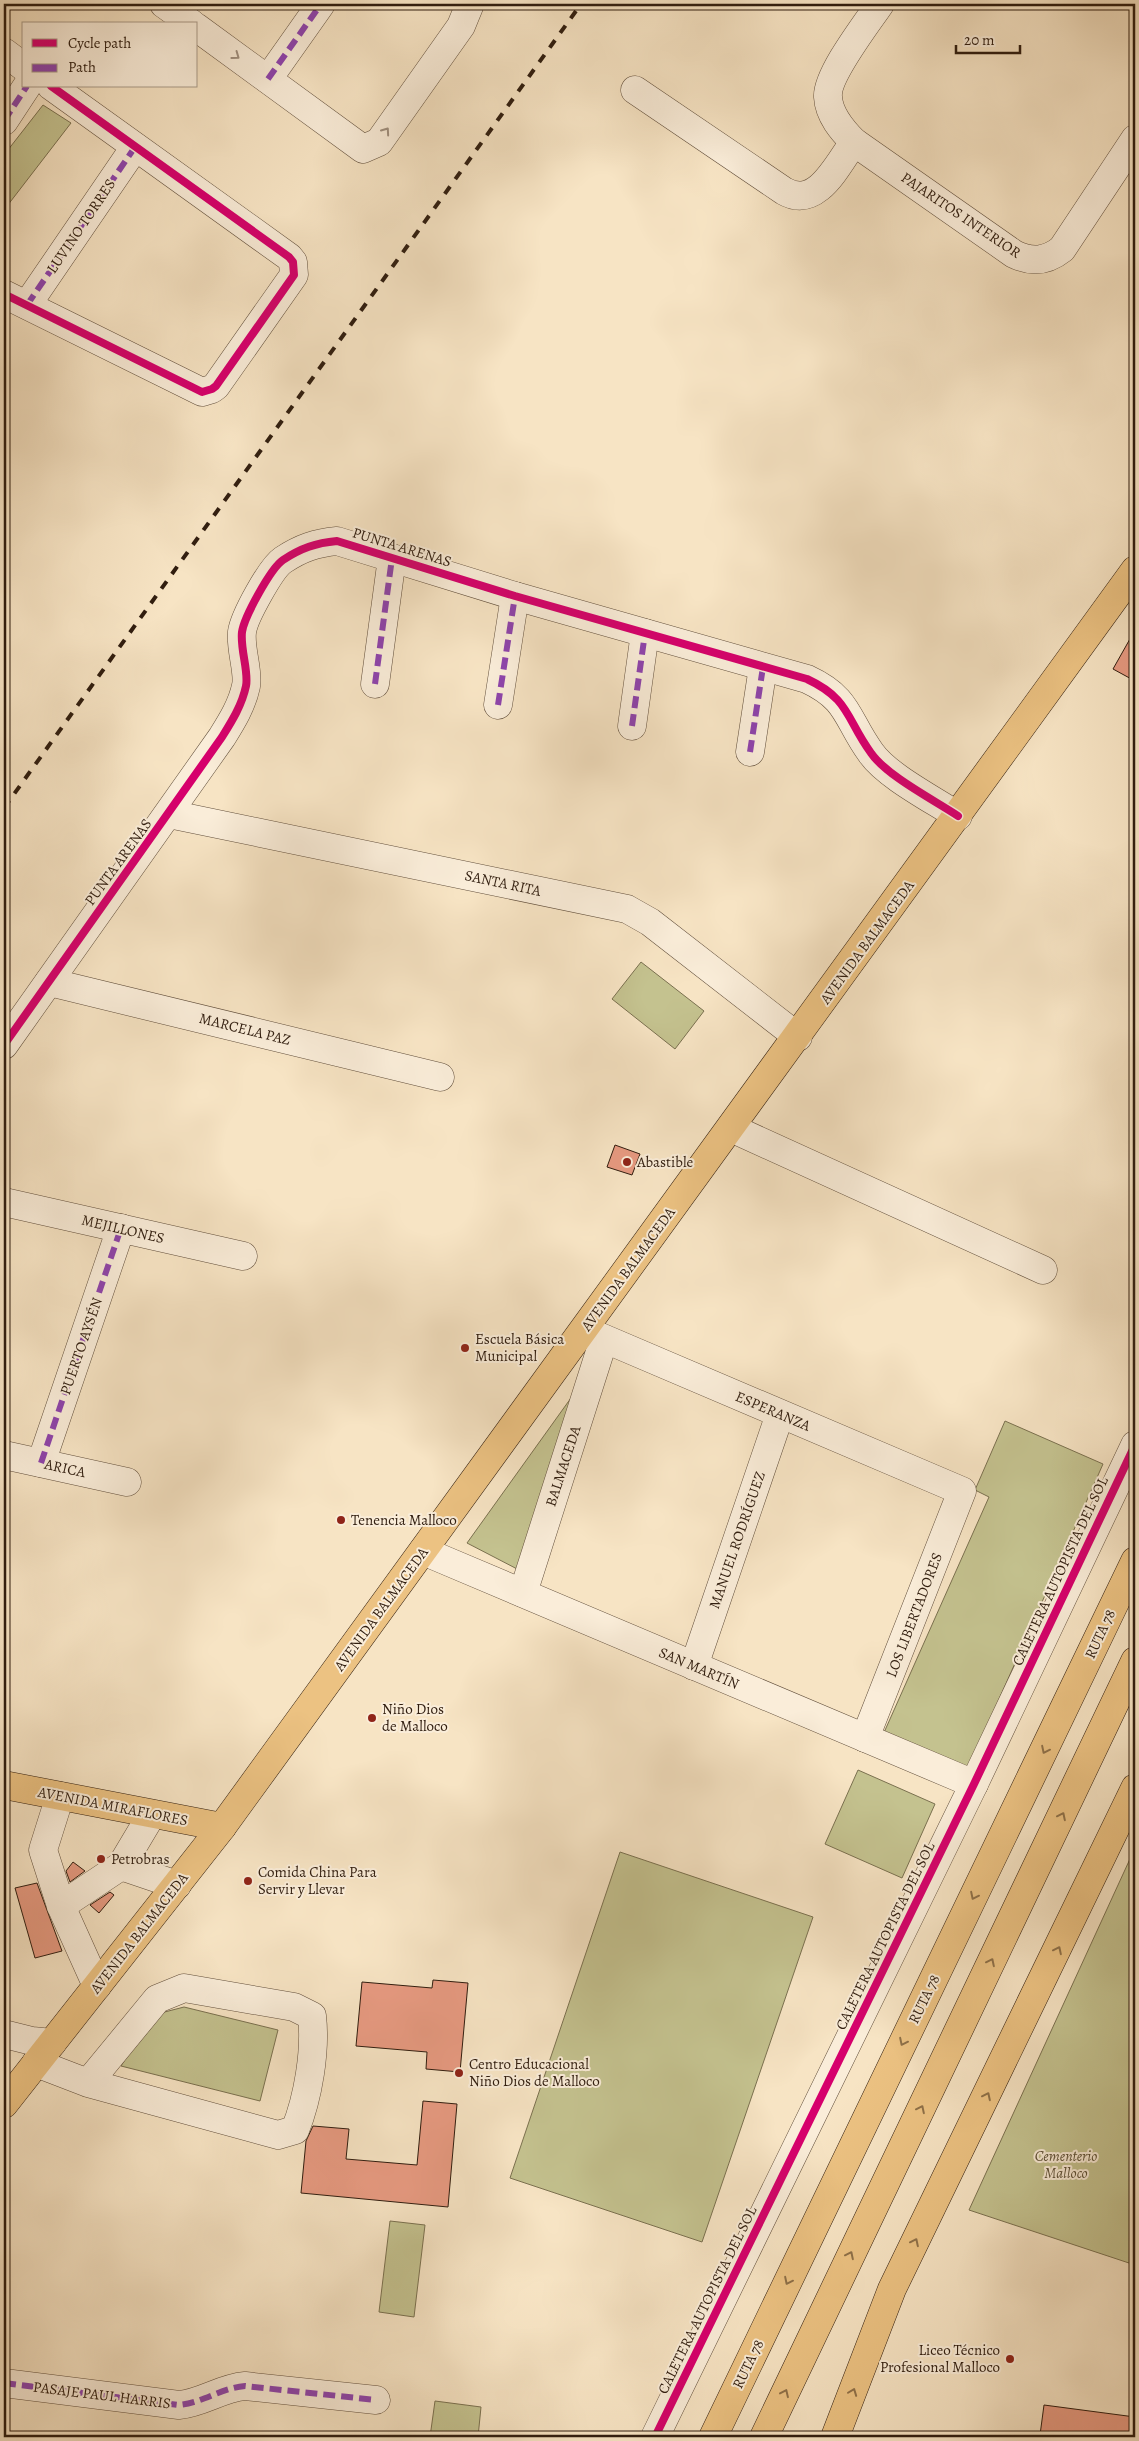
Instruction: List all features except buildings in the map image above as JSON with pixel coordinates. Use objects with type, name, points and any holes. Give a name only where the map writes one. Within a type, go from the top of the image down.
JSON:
[{"type":"main road","name":"AVENIDA BALMACEDA","points":[[4,2104],[222,1827],[423,1551],[594,1334],[731,1128],[1135,570]]},
{"type":"main road","name":"RUTA 78","points":[[713,2437],[1135,1561]]},
{"type":"main road","points":[[764,2437],[1135,1661]]},
{"type":"main road","name":"AVENIDA MIRAFLORES","points":[[4,1785],[222,1827]]},
{"type":"main road","points":[[834,2437],[892,2289],[1135,1788]]},
{"type":"street","points":[[164,4],[189,22]]},
{"type":"street","points":[[268,79],[321,4]]},
{"type":"street","points":[[198,28],[363,149],[379,142],[461,26],[470,4]]},
{"type":"street","name":"PAJARITOS INTERIOR","points":[[880,4],[839,66],[829,86],[828,97],[831,110],[839,127],[854,142],[1014,254],[1022,258],[1040,260],[1048,258],[1062,248],[1135,139]]},
{"type":"street","points":[[4,52],[22,65]]},
{"type":"street","points":[[4,121],[26,88]]},
{"type":"street","points":[[15,300],[197,390],[207,392],[216,386],[290,280],[294,268],[289,257],[54,88]]},
{"type":"street","points":[[635,90],[784,191],[796,196],[804,197],[818,190],[854,142]]},
{"type":"street","name":"LUVINO TORRES","points":[[15,300],[136,147]]},
{"type":"street","name":"PUNTA ARENAS","points":[[4,1045],[169,814],[239,709],[247,684],[242,658],[242,631],[251,605],[282,561],[314,544],[337,541],[515,596],[807,679],[824,687],[844,706],[871,754],[897,776],[958,816]]},
{"type":"street","points":[[375,684],[392,558]]},
{"type":"street","points":[[498,705],[515,596]]},
{"type":"street","points":[[632,726],[645,633]]},
{"type":"street","points":[[750,752],[763,667]]},
{"type":"street","name":"SANTA RITA","points":[[169,814],[627,909],[650,922],[798,1037]]},
{"type":"street","name":"MARCELA PAZ","points":[[49,982],[440,1077]]},
{"type":"street","points":[[731,1128],[1043,1270]]},
{"type":"street","name":"MEJILLONES","points":[[4,1202],[243,1256]]},
{"type":"street","name":"PUERTO AYSÉN","points":[[41,1463],[120,1228]]},
{"type":"street","name":"ESPERANZA","points":[[594,1334],[962,1492]]},
{"type":"street","name":"BALMACEDA","points":[[523,1593],[594,1334]]},
{"type":"street","name":"MANUEL RODRÍGUEZ","points":[[694,1666],[780,1414]]},
{"type":"street","name":"CALETERA AUTOPISTA DEL SOL","points":[[655,2437],[974,1784],[1135,1446]]},
{"type":"street","name":"ARICA","points":[[4,1455],[127,1482]]},
{"type":"street","name":"LOS LIBERTADORES","points":[[865,1738],[962,1492]]},
{"type":"street","name":"SAN MARTÍN","points":[[423,1551],[974,1784]]},
{"type":"street","points":[[60,1796],[43,1850],[61,1906],[97,1986]]},
{"type":"street","points":[[61,1906],[120,1866],[152,1814]]},
{"type":"street","points":[[120,1866],[177,1885]]},
{"type":"street","points":[[4,2034],[32,2041],[44,2053],[88,2083],[278,2135],[295,2130],[304,2108],[314,2034],[312,2016],[294,2007],[184,1988],[157,1999],[88,2083]]},
{"type":"street","name":"PASAJE PAUL HARRIS","points":[[4,2382],[179,2405],[194,2402],[222,2390],[244,2386],[376,2400]]},
{"type":"green space","points":[[43,105],[71,123],[4,210],[4,155]]},
{"type":"green space","points":[[641,962],[704,1011],[675,1049],[612,999]]},
{"type":"green space","points":[[581,1384],[521,1571],[467,1543]]},
{"type":"green space","points":[[1005,1421],[1103,1464],[966,1774],[882,1737],[989,1497],[975,1490]]},
{"type":"green space","points":[[858,1770],[935,1804],[902,1878],[825,1844]]},
{"type":"green space","name":"Cementerio Malloco","points":[[1135,1848],[1135,2265],[969,2210]]},
{"type":"green space","points":[[620,1852],[813,1917],[702,2242],[510,2178]]},
{"type":"green space","points":[[184,2007],[278,2030],[260,2101],[121,2066],[153,2015]]},
{"type":"green space","points":[[390,2221],[425,2225],[414,2317],[379,2312]]},
{"type":"green space","points":[[435,2401],[481,2407],[478,2437],[430,2437]]},
{"type":"railway","points":[[4,808],[581,4]]},
{"type":"marked path","points":[[268,79],[321,4]]},
{"type":"marked path","points":[[4,121],[26,88]]},
{"type":"marked path","points":[[27,305],[135,147]]},
{"type":"marked path","points":[[375,684],[392,558]]},
{"type":"marked path","points":[[498,705],[515,596]]},
{"type":"marked path","points":[[632,726],[645,633]]},
{"type":"marked path","points":[[750,752],[763,667]]},
{"type":"marked path","points":[[41,1463],[121,1228]]},
{"type":"marked path","points":[[4,2383],[179,2405],[236,2387],[245,2386],[376,2400]]},
{"type":"cycle path","points":[[4,294],[202,392],[216,386],[294,275],[293,262],[289,257],[54,88]]},
{"type":"cycle path","points":[[4,1045],[233,719],[242,700],[247,680],[242,632],[265,582],[283,560],[302,549],[322,543],[337,541],[515,596],[807,679],[832,694],[840,702],[878,762],[899,779],[958,816]]},
{"type":"cycle path","points":[[655,2437],[974,1784],[1135,1445]]},
{"type":"place","name":"Abastible","points":[[627,1162]]},
{"type":"place","name":"Escuela Básica Municipal","points":[[465,1348]]},
{"type":"place","name":"Tenencia Malloco","points":[[341,1520]]},
{"type":"place","name":"Niño Dios de Malloco","points":[[372,1718]]},
{"type":"place","name":"Petrobras","points":[[101,1859]]},
{"type":"place","name":"Comida China Para Servir y Llevar","points":[[248,1881]]},
{"type":"place","name":"Centro Educacional Niño Dios de Malloco","points":[[459,2073]]},
{"type":"place","name":"Liceo Técnico Profesional Malloco","points":[[1010,2359]]}]
